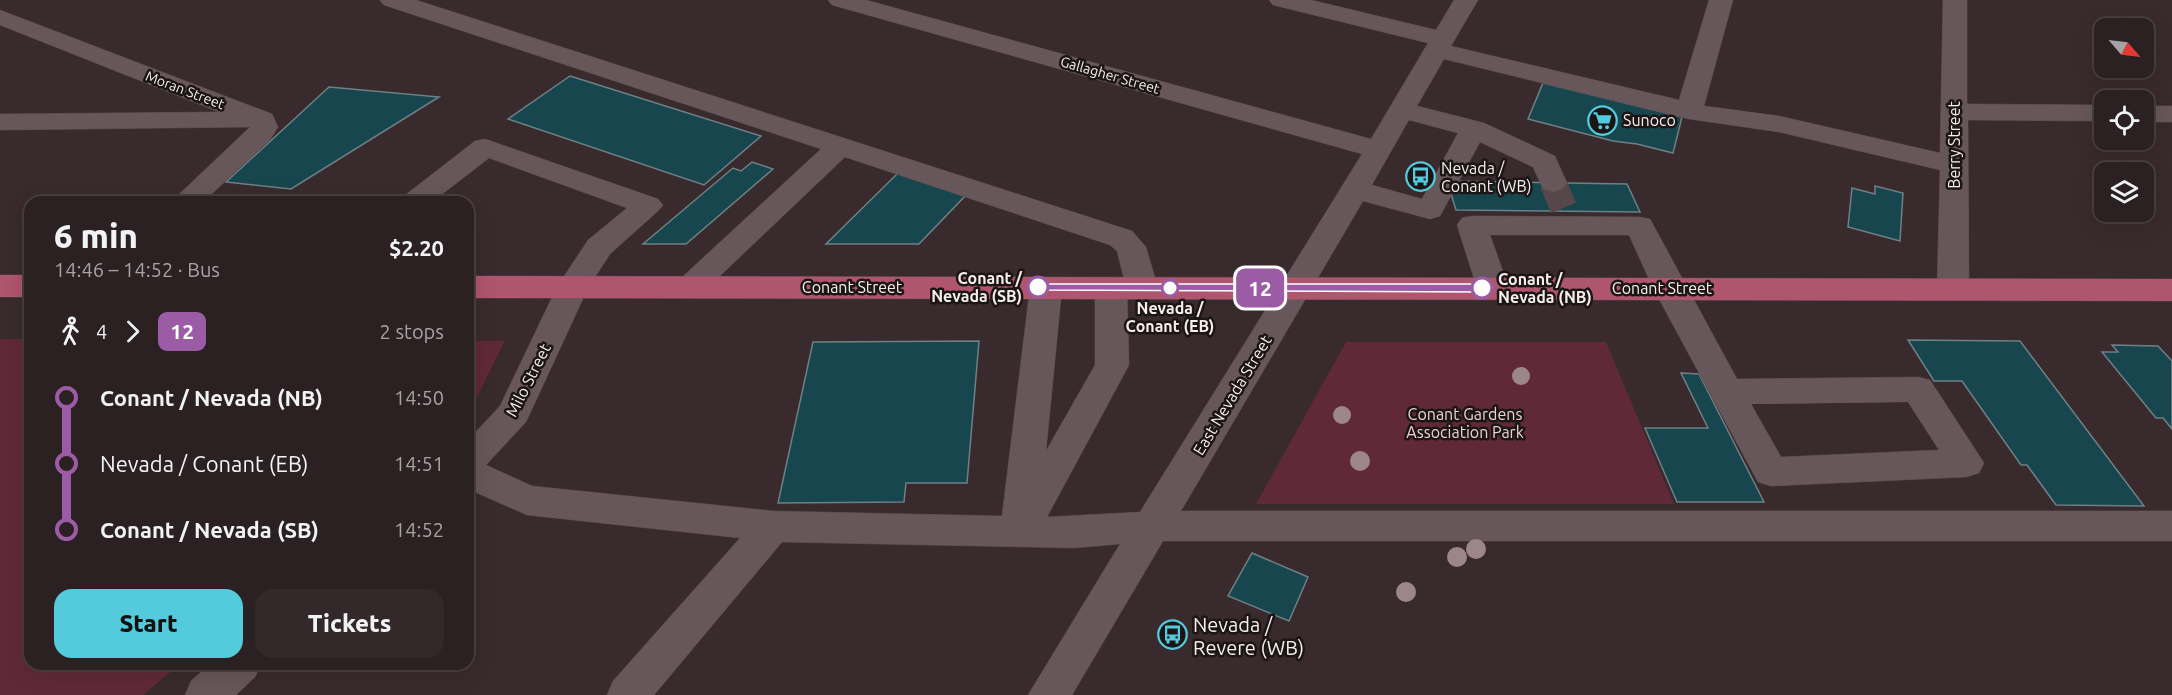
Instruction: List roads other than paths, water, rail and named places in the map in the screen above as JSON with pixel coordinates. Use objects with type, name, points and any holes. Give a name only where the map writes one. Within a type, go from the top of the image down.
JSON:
[{"type":"main road","points":[[0,286],[24,286]]},
{"type":"main road","name":"Conant Street","points":[[474,287],[2172,290]]},
{"type":"street","points":[[392,0],[842,145],[1121,238],[1131,247],[1112,365],[1020,532]]},
{"type":"street","name":"Gallagher Street","points":[[840,0],[1380,150]]},
{"type":"street","points":[[1281,0],[1689,111],[1779,124],[1954,165]]},
{"type":"street","name":"East Nevada Street","points":[[1049,695],[1380,150],[1466,0]]},
{"type":"street","points":[[1689,111],[1721,0]]},
{"type":"street","name":"Berry Street","points":[[1953,289],[1955,0]]},
{"type":"street","name":"Moran Street","points":[[0,18],[263,120]]},
{"type":"street","points":[[1402,110],[1474,129],[1545,162],[1553,183]]},
{"type":"street","points":[[1954,112],[2094,113]]},
{"type":"street","points":[[2154,114],[2172,114]]},
{"type":"street","points":[[0,123],[263,120],[264,128],[260,134],[193,196]]},
{"type":"street","points":[[1430,210],[1474,129]]},
{"type":"street","points":[[690,287],[842,145]]},
{"type":"street","name":"Milo Street","points":[[422,196],[485,147],[648,205],[599,247],[573,287],[514,413],[494,437],[474,455]]},
{"type":"street","points":[[1356,190],[1430,210],[1472,225],[1567,218],[1639,226],[1669,288],[1771,472],[1966,463],[1918,389],[1728,392]]},
{"type":"street","points":[[1472,225],[1493,288]]},
{"type":"street","points":[[1020,532],[1046,288]]},
{"type":"street","points":[[474,476],[527,500],[773,526],[1074,533],[1152,526],[2172,526]]},
{"type":"street","points":[[628,695],[773,526]]},
{"type":"street","points":[[206,695],[233,670]]},
{"type":"tunnel","points":[[1553,183],[1565,211]]},
{"type":"place","name":"Sunoco","points":[[1602,120]]},
{"type":"place","name":"Nevada / Conant (WB)","points":[[1420,177]]},
{"type":"place","name":"Conant / Nevada (SB)","points":[[1038,287]]},
{"type":"place","name":"Nevada / Conant (EB)","points":[[1170,288]]},
{"type":"place","name":"Conant / Nevada (NB)","points":[[1482,288]]},
{"type":"place","name":"Nevada / Revere (WB)","points":[[1172,635]]},
{"type":"park label","name":"Conant Gardens Association Park","points":[[1465,423]]}]
